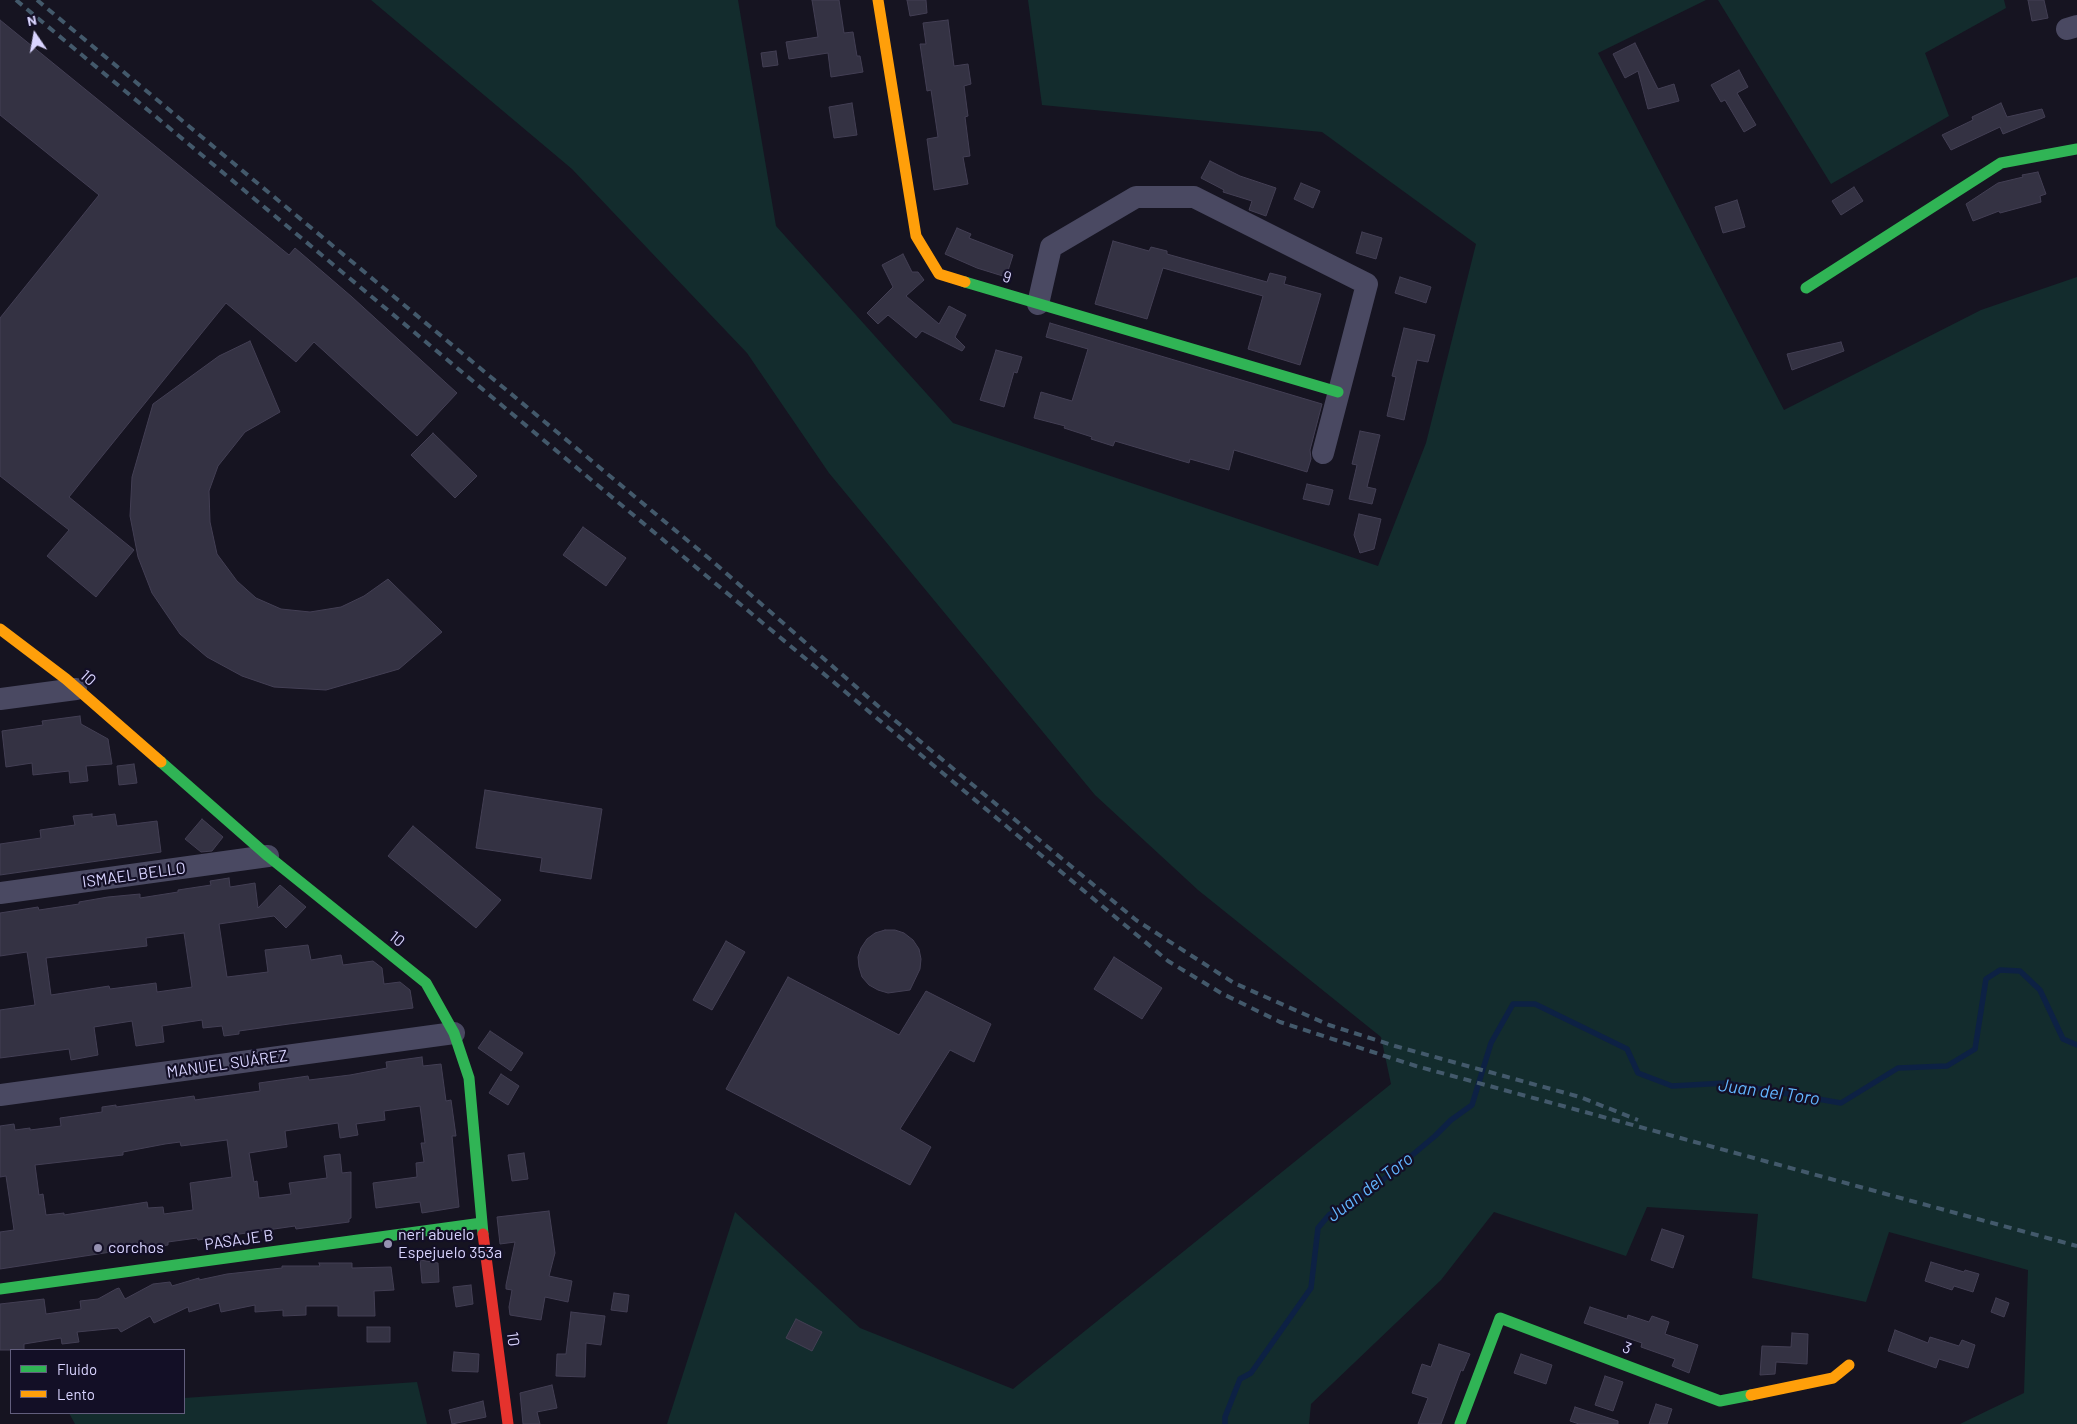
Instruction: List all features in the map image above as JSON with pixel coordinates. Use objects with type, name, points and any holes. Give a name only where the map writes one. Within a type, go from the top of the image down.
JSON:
[{"type":"street","name":"9","points":[[878,0],[916,236],[939,274],[1338,392]]},
{"type":"street","points":[[1806,288],[2001,164],[2077,149]]},
{"type":"street","points":[[1038,304],[1051,247],[1136,197],[1194,197],[1367,284],[1323,453]]},
{"type":"street","name":"10","points":[[0,629],[76,689],[268,856],[426,983],[454,1033],[469,1078],[482,1223],[508,1424]]},
{"type":"street","points":[[0,699],[76,689]]},
{"type":"street","name":"ISMAEL BELLO","points":[[0,893],[268,856]]},
{"type":"street","name":"MANUEL SUÁREZ","points":[[0,1095],[454,1033]]},
{"type":"street","name":"PASAJE B","points":[[0,1289],[482,1223]]},
{"type":"street","name":"3","points":[[1460,1424],[1500,1318],[1720,1401],[1833,1378],[1849,1365]]},
{"type":"green space","points":[[371,0],[738,0],[776,226],[953,423],[1378,566],[1426,443],[1476,244],[1322,132],[1042,105],[1028,0],[1706,0],[1598,53],[1784,410],[1981,310],[2077,277],[2077,1424],[1960,1424],[2024,1393],[2028,1270],[1889,1232],[1866,1302],[1752,1278],[1758,1214],[1647,1207],[1626,1256],[1494,1212],[1441,1280],[1311,1404],[1309,1424],[667,1424],[735,1212],[860,1328],[1013,1389],[1391,1084],[1381,1037],[1198,890],[1095,795],[829,473],[747,353],[572,169]]},
{"type":"green space","points":[[1718,0],[2004,0],[2006,8],[1925,53],[1949,116],[1831,184]]},
{"type":"green space","points":[[417,1382],[427,1424],[75,1424],[70,1414],[185,1414],[185,1398]]},
{"type":"building","points":[[812,0],[839,0],[844,33],[853,32],[857,56],[860,56],[863,72],[831,77],[828,53],[789,59],[786,42],[818,37]]},
{"type":"building","points":[[907,0],[926,0],[927,13],[910,16]]},
{"type":"building","points":[[2028,0],[2044,0],[2048,18],[2032,21]]},
{"type":"building","points":[[0,20],[289,255],[295,248],[352,297],[457,393],[417,436],[314,342],[296,362],[226,303],[69,497],[134,550],[96,597],[47,556],[69,530],[0,476],[0,318],[99,195],[0,115]]},
{"type":"building","points":[[948,20],[954,66],[968,64],[971,84],[964,86],[968,116],[965,117],[970,156],[963,157],[968,184],[934,190],[927,139],[938,137],[931,90],[927,91],[920,44],[926,44],[923,23]]},
{"type":"building","points":[[1635,43],[1658,89],[1674,84],[1679,101],[1648,109],[1638,71],[1625,78],[1613,54]]},
{"type":"building","points":[[776,51],[778,65],[763,67],[761,53]]},
{"type":"building","points":[[1739,70],[1748,87],[1737,93],[1756,125],[1744,132],[1725,100],[1721,102],[1711,85]]},
{"type":"building","points":[[852,103],[857,135],[834,138],[829,107]]},
{"type":"building","points":[[2001,103],[2007,117],[2042,109],[2045,117],[2003,134],[2000,127],[1951,150],[1942,135],[1973,120],[1972,117]]},
{"type":"building","points":[[1210,161],[1240,176],[1276,188],[1266,216],[1249,210],[1252,201],[1223,192],[1224,190],[1201,178]]},
{"type":"building","points":[[2038,172],[2046,194],[2040,196],[2041,202],[2000,213],[1999,211],[1973,221],[1966,204],[1998,183]]},
{"type":"building","points":[[1301,183],[1320,191],[1313,208],[1294,199]]},
{"type":"building","points":[[1854,187],[1863,201],[1841,215],[1832,201]]},
{"type":"building","points":[[1737,200],[1745,227],[1723,233],[1715,207]]},
{"type":"building","points":[[957,228],[971,234],[969,238],[1013,255],[1006,277],[977,268],[945,254]]},
{"type":"building","points":[[1362,232],[1382,238],[1376,259],[1356,253]]},
{"type":"building","points":[[1113,241],[1149,251],[1151,247],[1167,251],[1167,254],[1267,282],[1270,273],[1286,277],[1284,284],[1321,294],[1300,365],[1248,349],[1263,296],[1163,268],[1147,319],[1095,304]]},
{"type":"building","points":[[903,254],[912,272],[918,272],[924,280],[906,296],[939,324],[949,306],[966,315],[955,337],[965,347],[962,351],[922,331],[916,338],[888,315],[878,324],[867,313],[893,287],[882,265]]},
{"type":"building","points":[[1400,277],[1431,287],[1426,303],[1395,293]]},
{"type":"building","points":[[1050,323],[1322,404],[1310,450],[1311,459],[1307,472],[1234,450],[1229,470],[1190,459],[1189,463],[1115,441],[1113,446],[1064,428],[1065,426],[1034,418],[1041,392],[1072,401],[1088,349],[1046,337]]},
{"type":"building","points":[[1404,328],[1435,335],[1428,362],[1417,360],[1404,420],[1387,416],[1396,377],[1392,376]]},
{"type":"building","points":[[250,341],[280,412],[245,432],[218,466],[209,491],[210,522],[217,554],[237,581],[256,598],[281,609],[310,612],[341,607],[364,596],[388,579],[442,632],[399,669],[326,690],[274,687],[242,676],[207,657],[180,634],[152,593],[138,557],[130,516],[132,477],[153,404],[219,356]]},
{"type":"building","points":[[1841,342],[1844,351],[1792,370],[1787,354]]},
{"type":"building","points":[[996,350],[1022,357],[1017,373],[1014,372],[1004,407],[980,400]]},
{"type":"building","points":[[1360,431],[1380,435],[1367,487],[1376,489],[1372,504],[1349,499],[1357,465],[1352,464]]},
{"type":"building","points":[[433,433],[477,476],[455,498],[411,455]]},
{"type":"building","points":[[1307,484],[1333,490],[1329,505],[1303,499]]},
{"type":"building","points":[[1359,514],[1381,519],[1374,549],[1360,553],[1354,535]]},
{"type":"building","points":[[583,527],[626,558],[606,586],[563,555]]},
{"type":"building","points":[[80,716],[81,724],[108,739],[112,764],[86,766],[88,781],[70,783],[69,771],[33,775],[32,763],[6,767],[2,731],[43,725],[42,721]]},
{"type":"building","points":[[134,764],[137,783],[119,785],[117,766]]},
{"type":"building","points":[[485,790],[602,809],[591,879],[540,871],[542,858],[476,848]]},
{"type":"building","points":[[92,814],[92,817],[115,814],[117,826],[157,821],[161,852],[0,875],[0,844],[41,838],[40,830],[75,825],[73,816]]},
{"type":"building","points":[[202,819],[223,837],[212,851],[201,852],[185,839]]},
{"type":"building","points":[[413,826],[501,900],[476,928],[388,856]]},
{"type":"building","points":[[229,878],[230,887],[255,883],[258,908],[280,885],[306,907],[286,928],[274,916],[219,924],[227,977],[268,972],[265,950],[308,945],[311,960],[341,955],[343,965],[373,961],[382,968],[384,984],[400,982],[410,990],[413,1008],[239,1031],[239,1034],[224,1036],[222,1026],[203,1028],[202,1020],[162,1026],[164,1042],[136,1046],[132,1021],[94,1027],[98,1055],[71,1060],[69,1049],[0,1058],[0,1010],[35,1005],[27,952],[0,956],[0,913],[38,907],[39,910],[79,904],[79,902],[108,897],[140,894],[140,898],[211,885],[210,881]],"holes":[[[184,933],[192,987],[157,992],[156,983],[110,989],[109,986],[51,995],[46,958],[147,946],[146,938]]]},
{"type":"building","points":[[895,930],[904,933],[913,940],[919,949],[920,969],[910,990],[888,993],[869,985],[862,977],[858,957],[861,948],[867,939],[875,933]]},
{"type":"building","points":[[726,941],[745,952],[712,1010],[693,1000]]},
{"type":"building","points":[[1114,957],[1162,988],[1142,1019],[1094,989]]},
{"type":"building","points":[[788,977],[899,1035],[926,991],[991,1024],[974,1062],[950,1050],[900,1129],[931,1147],[910,1185],[726,1089]]},
{"type":"building","points":[[490,1031],[523,1053],[511,1071],[478,1048]]},
{"type":"building","points":[[422,1057],[423,1066],[441,1064],[446,1101],[451,1100],[456,1136],[452,1136],[459,1207],[422,1213],[420,1202],[376,1208],[373,1183],[417,1177],[416,1163],[424,1162],[421,1143],[425,1143],[420,1106],[384,1111],[385,1120],[356,1124],[358,1135],[340,1138],[338,1123],[285,1131],[287,1147],[249,1153],[254,1182],[257,1181],[259,1198],[291,1194],[289,1183],[327,1178],[324,1156],[340,1154],[342,1173],[351,1172],[351,1218],[349,1222],[296,1229],[295,1226],[198,1240],[197,1238],[168,1242],[168,1245],[142,1249],[141,1244],[111,1248],[111,1252],[0,1269],[0,1232],[14,1230],[6,1176],[0,1177],[0,1126],[14,1124],[15,1130],[30,1128],[30,1130],[61,1126],[60,1118],[102,1112],[102,1107],[116,1105],[116,1107],[194,1096],[195,1100],[260,1091],[259,1083],[308,1076],[309,1080],[350,1075],[387,1068],[386,1062]],"holes":[[[227,1140],[232,1177],[190,1183],[193,1210],[164,1214],[163,1207],[148,1208],[147,1202],[64,1215],[64,1213],[46,1215],[43,1194],[39,1195],[35,1165],[123,1155],[123,1152],[180,1142],[181,1146]]]},
{"type":"building","points":[[501,1074],[519,1086],[508,1105],[489,1093]]},
{"type":"building","points":[[524,1153],[528,1179],[512,1181],[508,1155]]},
{"type":"building","points":[[549,1211],[555,1253],[549,1276],[572,1281],[568,1302],[545,1297],[541,1320],[510,1315],[509,1307],[512,1290],[506,1289],[506,1285],[515,1242],[500,1244],[497,1217]]},
{"type":"building","points":[[1662,1229],[1684,1236],[1673,1268],[1651,1260]]},
{"type":"building","points":[[420,1260],[438,1263],[439,1282],[422,1283]]},
{"type":"building","points":[[1931,1262],[1964,1272],[1965,1270],[1979,1274],[1973,1292],[1954,1286],[1952,1290],[1925,1281]]},
{"type":"building","points":[[319,1263],[352,1263],[352,1268],[391,1267],[394,1290],[374,1291],[375,1316],[338,1316],[338,1306],[306,1306],[306,1315],[283,1316],[283,1310],[255,1312],[255,1305],[221,1312],[219,1303],[189,1312],[188,1307],[154,1323],[150,1316],[121,1332],[118,1328],[77,1332],[79,1342],[62,1344],[61,1338],[24,1344],[24,1349],[0,1350],[0,1304],[44,1299],[46,1314],[81,1309],[80,1301],[98,1299],[119,1288],[125,1299],[153,1284],[170,1282],[172,1286],[199,1278],[199,1280],[227,1274],[282,1268],[282,1266],[320,1266]]},
{"type":"building","points":[[471,1285],[473,1304],[456,1307],[453,1287]]},
{"type":"building","points":[[614,1293],[629,1295],[627,1312],[611,1310]]},
{"type":"building","points":[[1996,1298],[2009,1303],[2004,1317],[1991,1312]]},
{"type":"building","points":[[1590,1307],[1627,1319],[1628,1315],[1649,1322],[1652,1316],[1669,1322],[1665,1334],[1698,1345],[1689,1373],[1672,1366],[1675,1359],[1641,1347],[1642,1343],[1584,1323]]},
{"type":"building","points":[[571,1312],[605,1316],[601,1345],[586,1343],[585,1377],[556,1376],[557,1354],[566,1354]]},
{"type":"building","points":[[796,1319],[822,1332],[812,1351],[786,1338]]},
{"type":"building","points":[[367,1327],[390,1327],[390,1342],[367,1342]]},
{"type":"building","points":[[1895,1330],[1928,1343],[1930,1337],[1959,1346],[1962,1340],[1975,1345],[1968,1368],[1939,1359],[1936,1368],[1888,1351]]},
{"type":"building","points":[[1792,1333],[1808,1334],[1807,1364],[1776,1362],[1775,1374],[1760,1375],[1762,1346],[1791,1347]]},
{"type":"building","points":[[1439,1344],[1470,1354],[1463,1371],[1461,1370],[1441,1424],[1418,1424],[1428,1398],[1412,1393],[1422,1364],[1431,1367]]},
{"type":"building","points":[[454,1352],[479,1354],[478,1372],[452,1371]]},
{"type":"building","points":[[1521,1354],[1552,1365],[1546,1384],[1514,1373]]},
{"type":"building","points":[[1605,1376],[1623,1382],[1613,1411],[1595,1405]]},
{"type":"building","points":[[552,1385],[557,1408],[537,1412],[540,1424],[523,1424],[520,1393]]},
{"type":"building","points":[[483,1401],[486,1417],[452,1424],[449,1410]]},
{"type":"building","points":[[1656,1404],[1672,1409],[1667,1424],[1649,1424]]},
{"type":"building","points":[[1575,1407],[1618,1421],[1618,1424],[1579,1424],[1570,1421]]},
{"type":"waterway","name":"Juan del Toro","points":[[1225,1424],[1225,1417],[1240,1379],[1251,1373],[1311,1288],[1318,1228],[1329,1215],[1367,1193],[1435,1136],[1451,1120],[1472,1105],[1491,1043],[1513,1004],[1535,1004],[1627,1049],[1638,1073],[1672,1086],[1726,1083],[1841,1103],[1898,1068],[1947,1066],[1975,1049],[1986,979],[2000,970],[2020,971],[2040,990],[2063,1039],[2077,1045]]},
{"type":"railway","points":[[16,0],[1168,961],[1221,993],[1280,1022],[1416,1066],[2077,1246]]},
{"type":"railway","points":[[37,0],[711,560],[886,713],[1136,920],[1234,983],[1329,1025],[1395,1046],[1580,1097],[1638,1120]]},
{"type":"traffic: fast","points":[[1806,288],[2001,163],[2077,149]]},
{"type":"traffic: fast","points":[[965,282],[1338,392]]},
{"type":"traffic: fast","points":[[161,762],[268,856],[426,983],[454,1033],[469,1078],[483,1234]]},
{"type":"traffic: fast","points":[[0,1289],[482,1223]]},
{"type":"traffic: fast","points":[[1460,1424],[1500,1318],[1720,1401],[1751,1395]]},
{"type":"traffic: slow","points":[[878,0],[916,236],[939,274],[965,282]]},
{"type":"traffic: slow","points":[[0,629],[66,679],[161,762]]},
{"type":"traffic: slow","points":[[1751,1395],[1833,1378],[1849,1365]]},
{"type":"traffic: jam","points":[[483,1234],[508,1424]]},
{"type":"place","name":"neri abuelo Espejuelo 353a","points":[[388,1244]]},
{"type":"place","name":"corchos","points":[[98,1248]]}]
